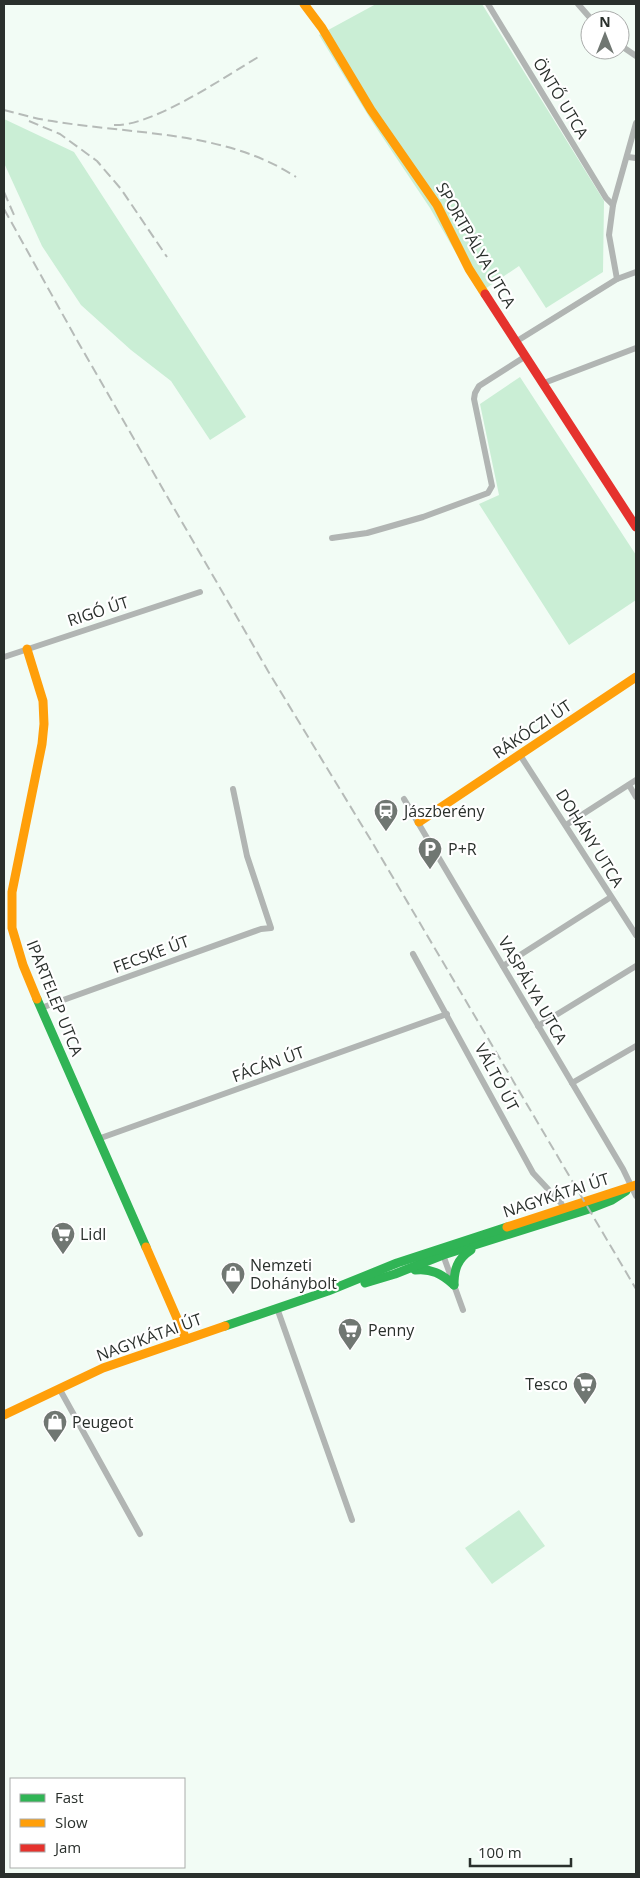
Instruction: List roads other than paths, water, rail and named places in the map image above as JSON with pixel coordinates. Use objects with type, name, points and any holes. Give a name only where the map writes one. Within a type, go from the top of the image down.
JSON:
[{"type":"street","name":"SPORTPÁLYA UTCA","points":[[304,4],[322,28],[371,110],[437,204],[469,269],[636,527]]},
{"type":"street","name":"ÖNTŐ UTCA","points":[[488,4],[606,198],[613,205]]},
{"type":"street","points":[[617,279],[609,235],[613,205],[636,123]]},
{"type":"street","points":[[628,157],[636,158]]},
{"type":"street","points":[[517,341],[617,279],[636,272]]},
{"type":"street","points":[[544,383],[636,348]]},
{"type":"street","points":[[332,538],[367,533],[423,518],[488,494],[492,486],[474,399],[475,393],[479,386],[526,356]]},
{"type":"street","name":"RIGÓ ÚT","points":[[4,657],[200,592]]},
{"type":"street","name":"IPARTELEP UTCA","points":[[27,649],[42,701],[44,724],[42,744],[12,892],[12,928],[23,965],[41,1008],[186,1339]]},
{"type":"street","name":"RÁKÓCZI ÚT","points":[[419,822],[636,677]]},
{"type":"street","name":"DOHÁNY UTCA","points":[[520,755],[636,935]]},
{"type":"street","points":[[566,825],[636,780]]},
{"type":"street","points":[[629,785],[636,797]]},
{"type":"street","name":"FECSKE ÚT","points":[[41,1008],[261,929],[271,928],[247,856],[232,789]]},
{"type":"street","name":"VASPÁLYA UTCA","points":[[404,799],[634,1186],[636,1196]]},
{"type":"street","points":[[503,966],[610,897]]},
{"type":"street","name":"VÁLTÓ ÚT","points":[[413,954],[533,1173],[561,1203],[564,1209]]},
{"type":"street","points":[[538,1026],[636,966]]},
{"type":"street","name":"FÁCÁN ÚT","points":[[98,1139],[447,1014]]},
{"type":"street","points":[[572,1083],[636,1046]]},
{"type":"street","name":"NAGYKÁTAI ÚT","points":[[4,1415],[59,1388],[117,1363],[634,1186]]},
{"type":"street","name":"NAGYKÁTAI ÚT","points":[[308,1298],[395,1274],[442,1252],[485,1243],[589,1209],[612,1200],[634,1186]]},
{"type":"street","points":[[454,1285],[454,1272],[457,1262],[465,1254],[485,1243]]},
{"type":"street","points":[[442,1252],[463,1310]]},
{"type":"street","points":[[395,1274],[423,1268],[434,1270],[454,1285]]},
{"type":"street","points":[[277,1308],[352,1520]]},
{"type":"street","points":[[59,1388],[140,1534]]},
{"type":"railway","points":[[114,125],[148,118],[168,109],[260,56]]},
{"type":"railway","points":[[4,110],[46,120],[209,142],[239,150],[268,162],[296,177]]},
{"type":"railway","points":[[29,121],[60,134],[97,161],[121,189],[167,257]]},
{"type":"railway","points":[[4,192],[14,215]]},
{"type":"railway","points":[[4,209],[78,342],[268,671],[372,842],[636,1289]]},
{"type":"place","name":"Jászberény","points":[[386,832]]},
{"type":"place","name":"P+R","points":[[430,870]]},
{"type":"place","name":"Lidl","points":[[63,1255]]},
{"type":"place","name":"Nemzeti Dohánybolt","points":[[233,1295]]},
{"type":"place","name":"Penny","points":[[350,1351]]},
{"type":"place","name":"Tesco","points":[[585,1405]]},
{"type":"place","name":"Peugeot","points":[[55,1443]]}]
